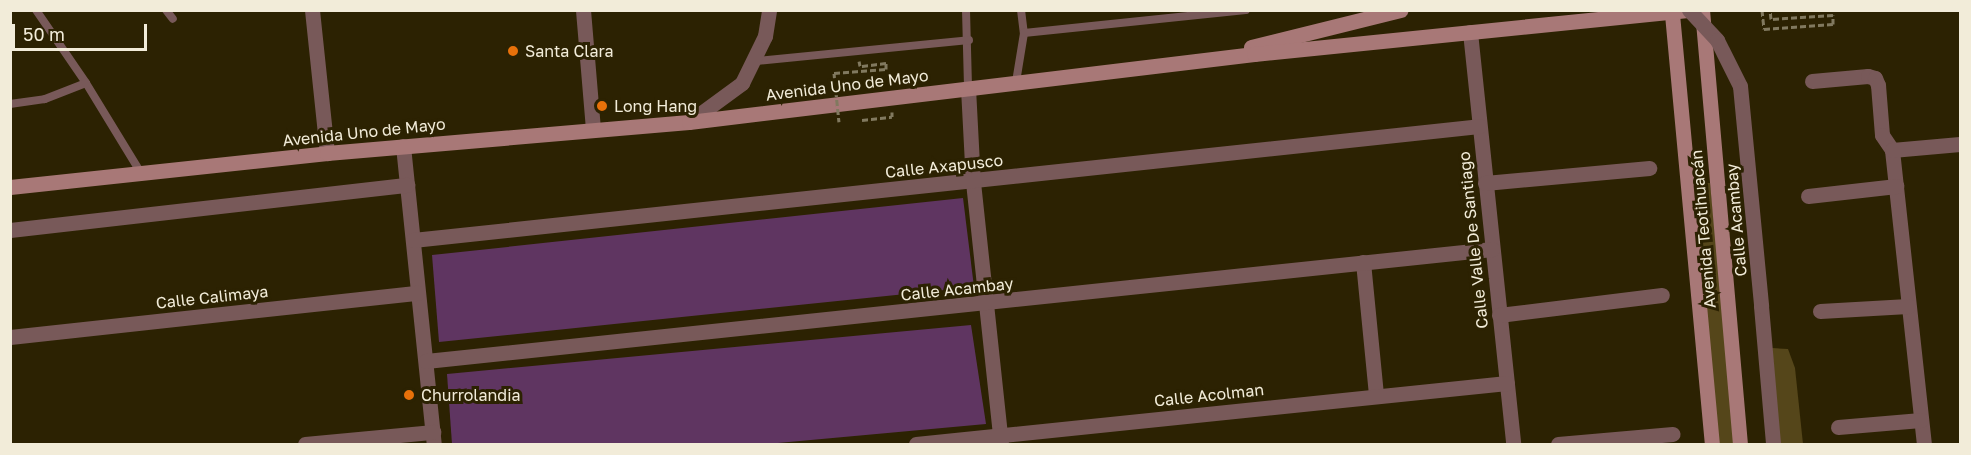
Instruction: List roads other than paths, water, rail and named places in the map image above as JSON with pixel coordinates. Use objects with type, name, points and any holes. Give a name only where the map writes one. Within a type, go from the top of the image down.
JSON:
[{"type":"main road","points":[[1226,57],[1282,38],[1400,10]]},
{"type":"main road","name":"Avenida Uno de Mayo","points":[[10,187],[327,153],[689,122],[1226,57],[1618,15],[1672,14],[1688,10]]},
{"type":"main road","name":"Avenida Teotihuacán","points":[[1702,10],[1740,444]]},
{"type":"main road","name":"Avenida Teotihuacán","points":[[1672,14],[1712,444]]},
{"type":"main road","points":[[1688,180],[1716,177]]},
{"type":"street","points":[[312,10],[327,153]]},
{"type":"street","points":[[583,10],[593,129]]},
{"type":"street","points":[[689,122],[723,100],[742,83],[756,61],[765,36],[769,10]]},
{"type":"street","name":"Calle Acambay","points":[[1688,10],[1717,40],[1740,86],[1773,444]]},
{"type":"street","name":"Calle Valle De Santiago","points":[[1470,32],[1513,444]]},
{"type":"street","points":[[1812,81],[1875,78],[1881,135],[1892,150],[1924,444]]},
{"type":"street","points":[[968,88],[973,182],[1001,440]]},
{"type":"street","name":"Calle Axapusco","points":[[413,240],[973,182],[1479,126]]},
{"type":"street","points":[[1892,150],[1960,144]]},
{"type":"street","points":[[305,444],[434,438],[403,146]]},
{"type":"street","points":[[1485,183],[1649,168]]},
{"type":"street","points":[[10,230],[407,185]]},
{"type":"street","points":[[1808,196],[1896,186]]},
{"type":"street","name":"Calle Acambay","points":[[426,361],[986,304],[1492,249]]},
{"type":"street","points":[[1364,262],[1376,395]]},
{"type":"street","name":"Calle Calimaya","points":[[10,337],[418,293]]},
{"type":"street","points":[[1500,315],[1662,295]]},
{"type":"street","points":[[1820,311],[1908,306]]},
{"type":"street","name":"Calle Acolman","points":[[916,444],[1001,440],[1376,395],[1507,383]]},
{"type":"street","points":[[1838,427],[1921,420]]},
{"type":"street","points":[[1558,444],[1673,434]]},
{"type":"lane","points":[[36,10],[86,83],[141,173]]},
{"type":"lane","points":[[166,10],[173,19]]},
{"type":"lane","points":[[966,10],[969,40],[968,88]]},
{"type":"lane","points":[[1016,82],[1024,33],[1021,10]]},
{"type":"lane","points":[[1024,33],[1246,10]]},
{"type":"lane","points":[[756,61],[969,40]]},
{"type":"lane","points":[[10,104],[45,99],[86,83]]},
{"type":"place","name":"Santa Clara","points":[[513,51]]},
{"type":"place","name":"Long Hang","points":[[602,106]]},
{"type":"place","name":"Churrolandia","points":[[409,395]]}]
